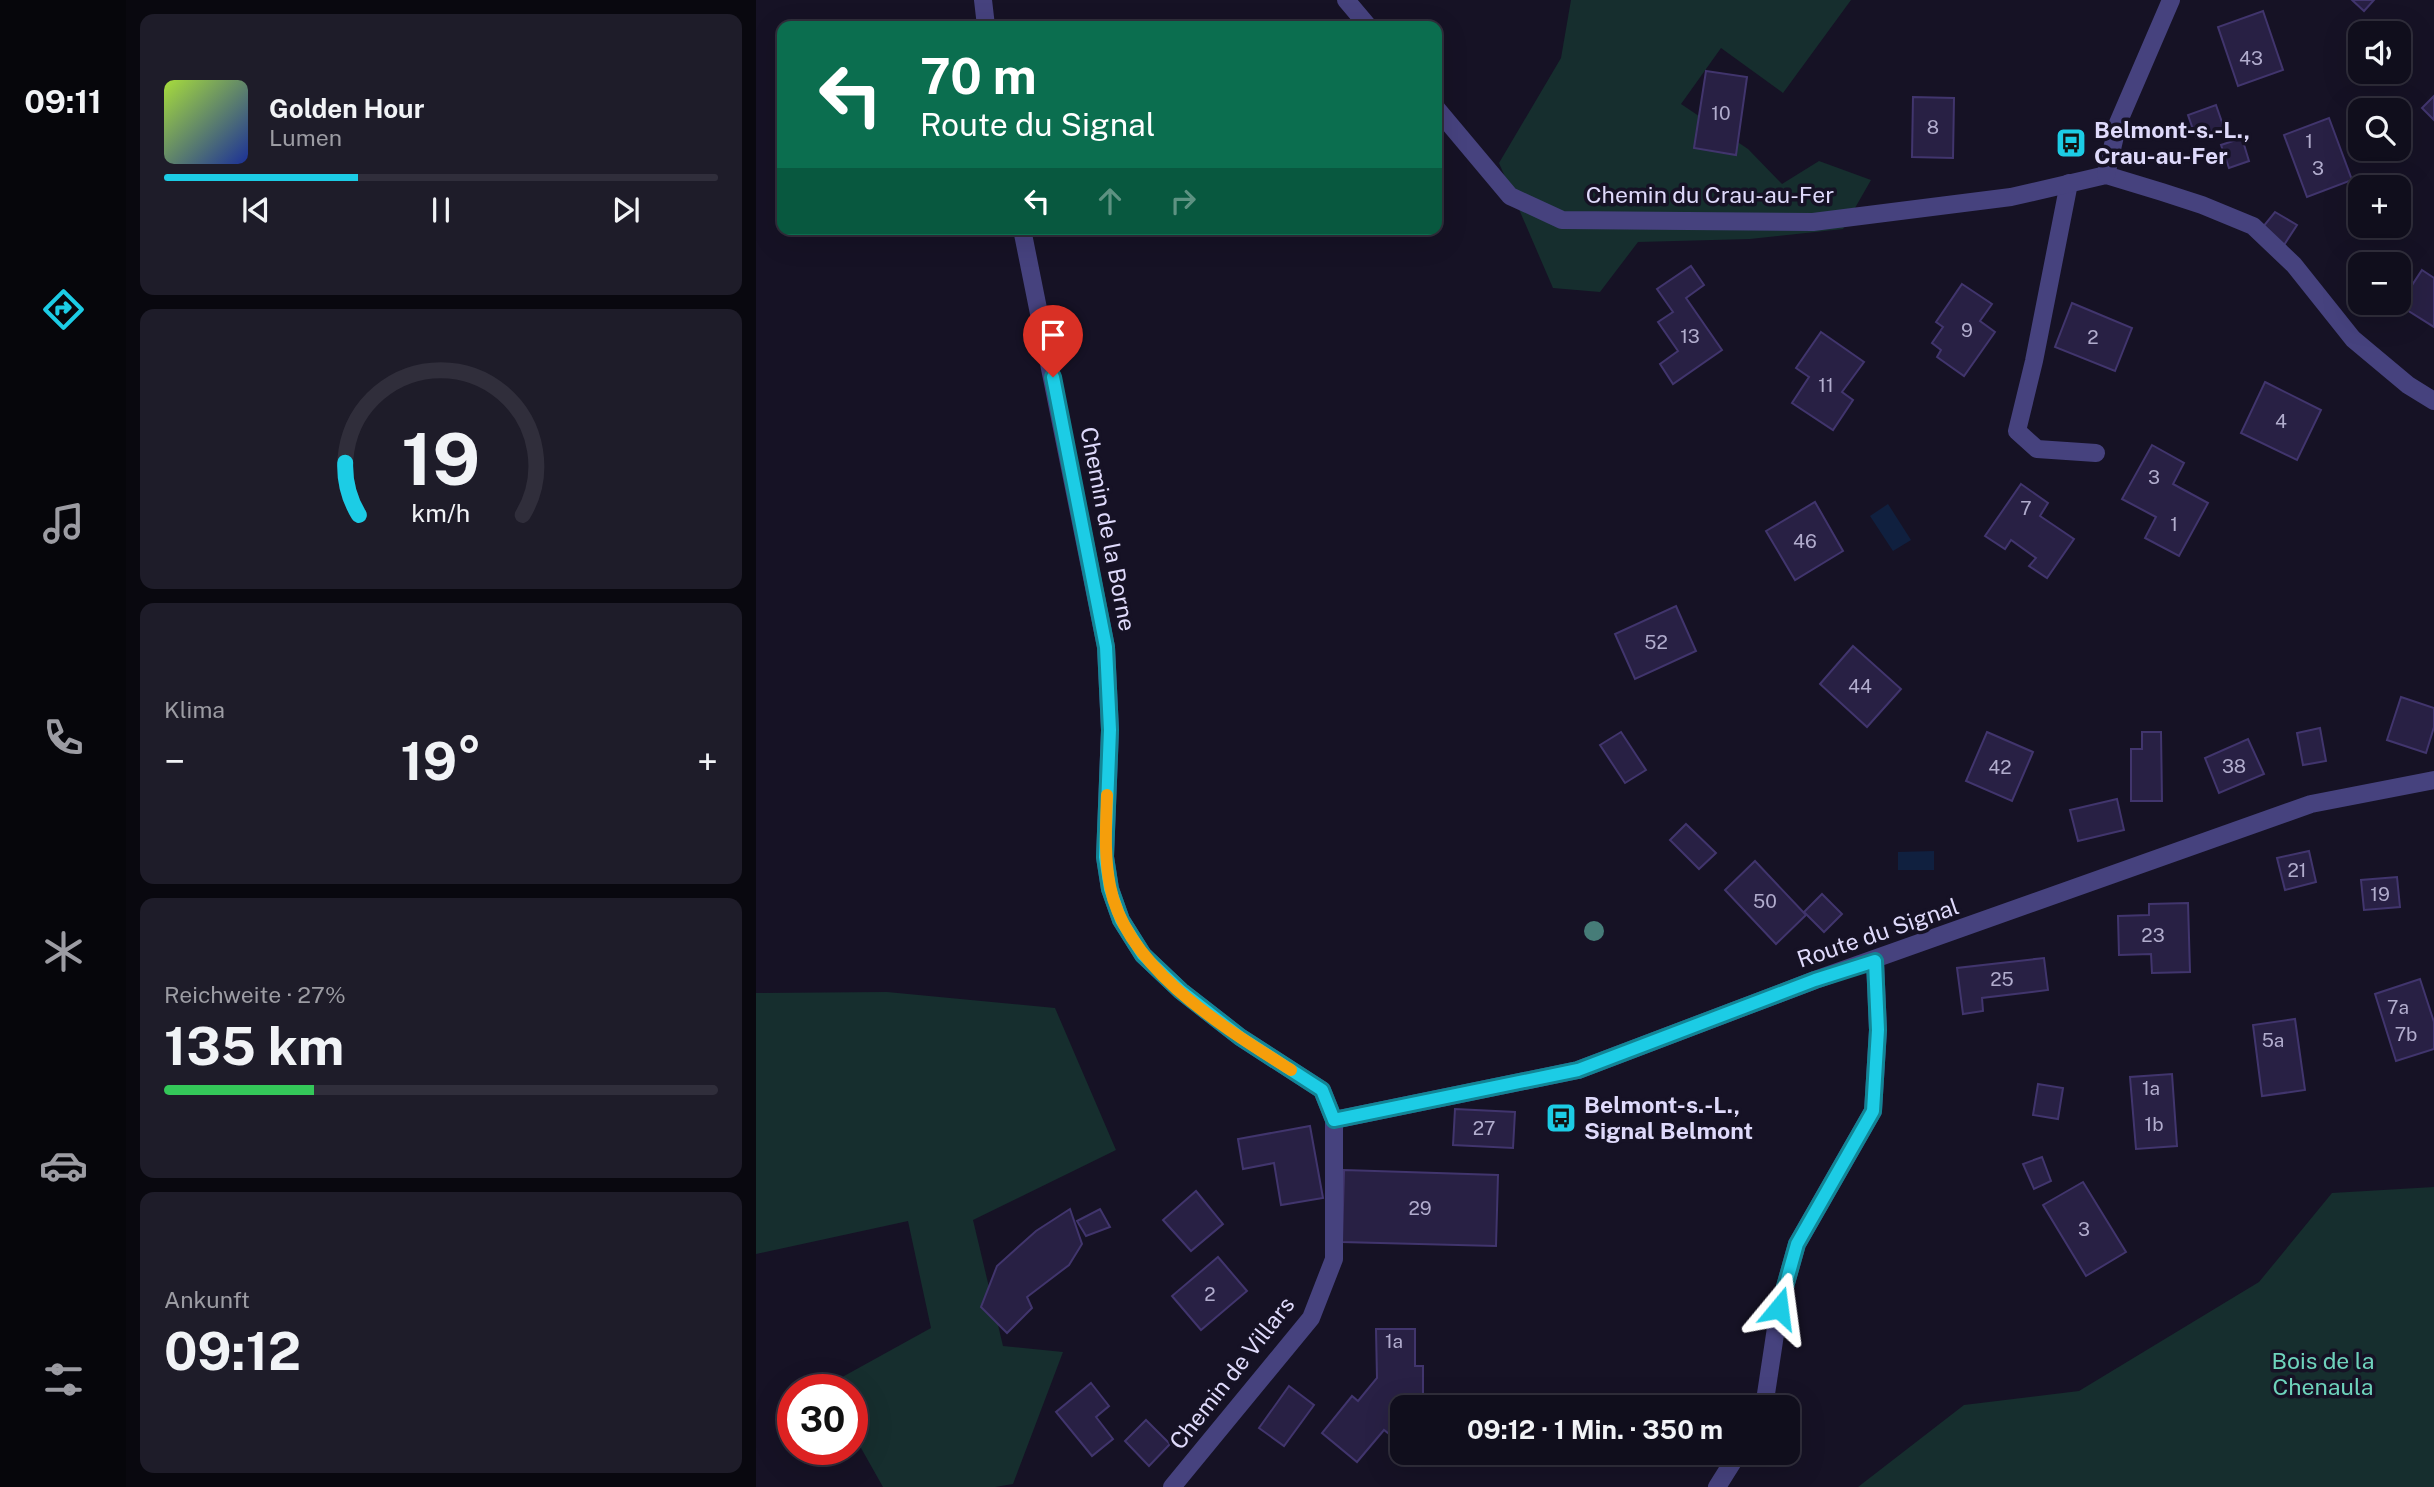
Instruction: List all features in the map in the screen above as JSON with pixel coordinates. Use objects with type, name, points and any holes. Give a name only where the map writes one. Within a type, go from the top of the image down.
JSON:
[{"type":"street","points":[[983,0],[985,21]]},
{"type":"street","points":[[1346,0],[1364,21]]},
{"type":"street","points":[[2171,0],[2118,123],[2106,176],[2202,205],[2253,226],[2294,265],[2353,339],[2408,385],[2434,401]]},
{"type":"street","name":"Chemin du Crau-au-Fer","points":[[1442,115],[1510,196],[1562,220],[1813,222],[2011,197],[2106,176]]},
{"type":"street","points":[[2069,183],[2034,361],[2017,431],[2037,449],[2096,453]]},
{"type":"street","name":"Chemin de la Borne","points":[[1023,235],[1106,647],[1110,730],[1105,857],[1110,889],[1121,920],[1143,955],[1181,991],[1240,1037],[1322,1090],[1334,1120]]},
{"type":"street","name":"Route du Signal","points":[[1334,1120],[1578,1070],[1815,980],[1875,961],[2311,804],[2434,780]]},
{"type":"street","points":[[1766,1395],[1779,1308],[1797,1244],[1873,1111],[1878,1030],[1875,961]]},
{"type":"street","name":"Chemin de Villars","points":[[1172,1487],[1311,1318],[1334,1259],[1334,1120]]},
{"type":"street","points":[[1717,1487],[1731,1465]]},
{"type":"green space","points":[[1571,0],[1851,0],[1783,93],[1721,48],[1681,104],[1748,149],[1782,184],[1819,161],[1871,180],[1843,229],[1750,239],[1638,242],[1600,292],[1553,288],[1499,163],[1561,58]]},
{"type":"green space","points":[[887,992],[1055,1008],[1116,1150],[973,1220],[1003,1346],[1063,1352],[1013,1484],[995,1487],[883,1487],[868,1460],[868,1374],[848,1374],[931,1328],[908,1221],[756,1254],[756,993]]},
{"type":"green space","name":"Bois de la Chenaula","points":[[2434,1187],[2434,1487],[1858,1487],[1964,1405],[2079,1391],[2259,1282],[2332,1193]]},
{"type":"water","points":[[1888,504],[1911,540],[1893,551],[1870,516]]},
{"type":"water","points":[[1934,851],[1934,870],[1898,870],[1898,852]]},
{"type":"building","points":[[2352,0],[2374,0],[2364,11]]},
{"type":"building","points":[[2263,11],[2283,70],[2238,86],[2218,27]]},
{"type":"building","points":[[1706,71],[1747,77],[1736,155],[1694,148]]},
{"type":"building","points":[[2434,96],[2434,120],[2422,108]]},
{"type":"building","points":[[1913,97],[1954,98],[1953,158],[1912,157]]},
{"type":"building","points":[[2216,105],[2224,128],[2196,138],[2188,115]]},
{"type":"building","points":[[2329,118],[2350,175],[2348,182],[2307,197],[2284,135]]},
{"type":"building","points":[[2242,138],[2249,161],[2229,168],[2221,145]]},
{"type":"building","points":[[2275,212],[2297,225],[2284,245],[2262,228]]},
{"type":"building","points":[[1691,266],[1704,285],[1686,298],[1722,350],[1673,384],[1660,364],[1678,351],[1658,322],[1673,312],[1657,289]]},
{"type":"building","points":[[2422,270],[2434,278],[2434,327],[2411,313],[2411,287]]},
{"type":"building","points":[[1962,284],[1992,304],[1980,321],[1995,332],[1964,376],[1937,357],[1941,350],[1932,343],[1943,327],[1936,322]]},
{"type":"building","points":[[2072,303],[2132,328],[2115,371],[2055,347]]},
{"type":"building","points":[[1821,332],[1864,362],[1842,392],[1853,400],[1833,430],[1792,403],[1809,377],[1796,368]]},
{"type":"building","points":[[2265,382],[2321,410],[2297,460],[2241,433]]},
{"type":"building","points":[[2152,445],[2184,463],[2173,484],[2208,503],[2179,556],[2145,538],[2156,517],[2122,499]]},
{"type":"building","points":[[2021,484],[2048,503],[2040,516],[2074,539],[2047,578],[2029,566],[2036,558],[2011,540],[2005,549],[1985,536]]},
{"type":"building","points":[[1815,502],[1843,551],[1795,580],[1766,531]]},
{"type":"building","points":[[1676,606],[1696,651],[1635,679],[1615,634]]},
{"type":"building","points":[[1853,646],[1901,689],[1867,727],[1820,684]]},
{"type":"building","points":[[2401,697],[2434,708],[2434,727],[2426,753],[2387,740]]},
{"type":"building","points":[[2320,728],[2326,761],[2303,765],[2297,733]]},
{"type":"building","points":[[1621,732],[1646,770],[1625,783],[1600,745]]},
{"type":"building","points":[[1987,732],[2033,752],[2012,801],[1966,781]]},
{"type":"building","points":[[2142,732],[2161,732],[2162,801],[2131,801],[2131,749],[2142,749]]},
{"type":"building","points":[[2248,739],[2264,774],[2219,793],[2205,758]]},
{"type":"building","points":[[2117,799],[2124,830],[2078,841],[2070,810]]},
{"type":"building","points":[[1686,824],[1716,853],[1699,869],[1670,840]]},
{"type":"building","points":[[2309,851],[2316,882],[2285,890],[2277,858]]},
{"type":"building","points":[[1755,861],[1806,915],[1776,944],[1725,890]]},
{"type":"building","points":[[2397,877],[2400,907],[2364,910],[2361,880]]},
{"type":"building","points":[[1822,894],[1842,914],[1824,932],[1804,912]]},
{"type":"building","points":[[2188,903],[2190,972],[2152,973],[2151,954],[2119,955],[2118,916],[2149,915],[2149,904]]},
{"type":"building","points":[[2044,958],[2048,990],[1982,998],[1983,1011],[1963,1014],[1957,968]]},
{"type":"building","points":[[2420,979],[2434,1022],[2434,1049],[2396,1061],[2375,994]]},
{"type":"building","points":[[2295,1019],[2305,1090],[2262,1096],[2253,1025]]},
{"type":"building","points":[[2172,1074],[2177,1146],[2136,1149],[2130,1077]]},
{"type":"building","points":[[2038,1084],[2063,1088],[2058,1119],[2033,1115]]},
{"type":"building","points":[[1455,1109],[1515,1112],[1513,1148],[1453,1145]]},
{"type":"building","points":[[1310,1126],[1323,1198],[1281,1205],[1274,1163],[1243,1169],[1238,1139]]},
{"type":"building","points":[[2042,1157],[2051,1181],[2034,1189],[2023,1164]]},
{"type":"building","points":[[1344,1170],[1498,1175],[1496,1246],[1342,1242]]},
{"type":"building","points":[[2083,1182],[2126,1252],[2086,1276],[2043,1205]]},
{"type":"building","points":[[1196,1191],[1223,1224],[1191,1251],[1163,1220]]},
{"type":"building","points":[[1070,1209],[1082,1244],[1069,1265],[1027,1297],[1032,1308],[1007,1333],[981,1307],[997,1266],[1036,1231]]},
{"type":"building","points":[[1100,1209],[1110,1227],[1086,1236],[1077,1221]]},
{"type":"building","points":[[1218,1257],[1247,1291],[1201,1330],[1172,1296]]},
{"type":"building","points":[[1376,1329],[1415,1329],[1415,1366],[1423,1366],[1423,1395],[1390,1395],[1390,1435],[1384,1430],[1357,1462],[1322,1433],[1352,1396],[1358,1401],[1377,1378]]},
{"type":"building","points":[[1091,1383],[1109,1406],[1096,1417],[1113,1439],[1092,1456],[1056,1412]]},
{"type":"building","points":[[1289,1386],[1314,1405],[1284,1446],[1259,1428]]},
{"type":"building","points":[[1146,1420],[1170,1444],[1149,1466],[1125,1441]]},
{"type":"slow traffic","points":[[1107,795],[1105,857],[1110,889],[1121,920],[1143,955],[1181,991],[1240,1037],[1291,1070]]},
{"type":"place","name":"Belmont-s.-L., Crau-au-Fer","points":[[2071,143]]},
{"type":"place","name":"Belmont-s.-L., Signal Belmont","points":[[1561,1118]]},
{"type":"route","points":[[1053,377],[1106,647],[1110,730],[1105,857],[1110,889],[1121,920],[1143,955],[1181,991],[1240,1037],[1322,1090],[1334,1120],[1578,1070],[1815,980],[1875,961],[1878,1030],[1873,1111],[1797,1244],[1779,1308]]}]
